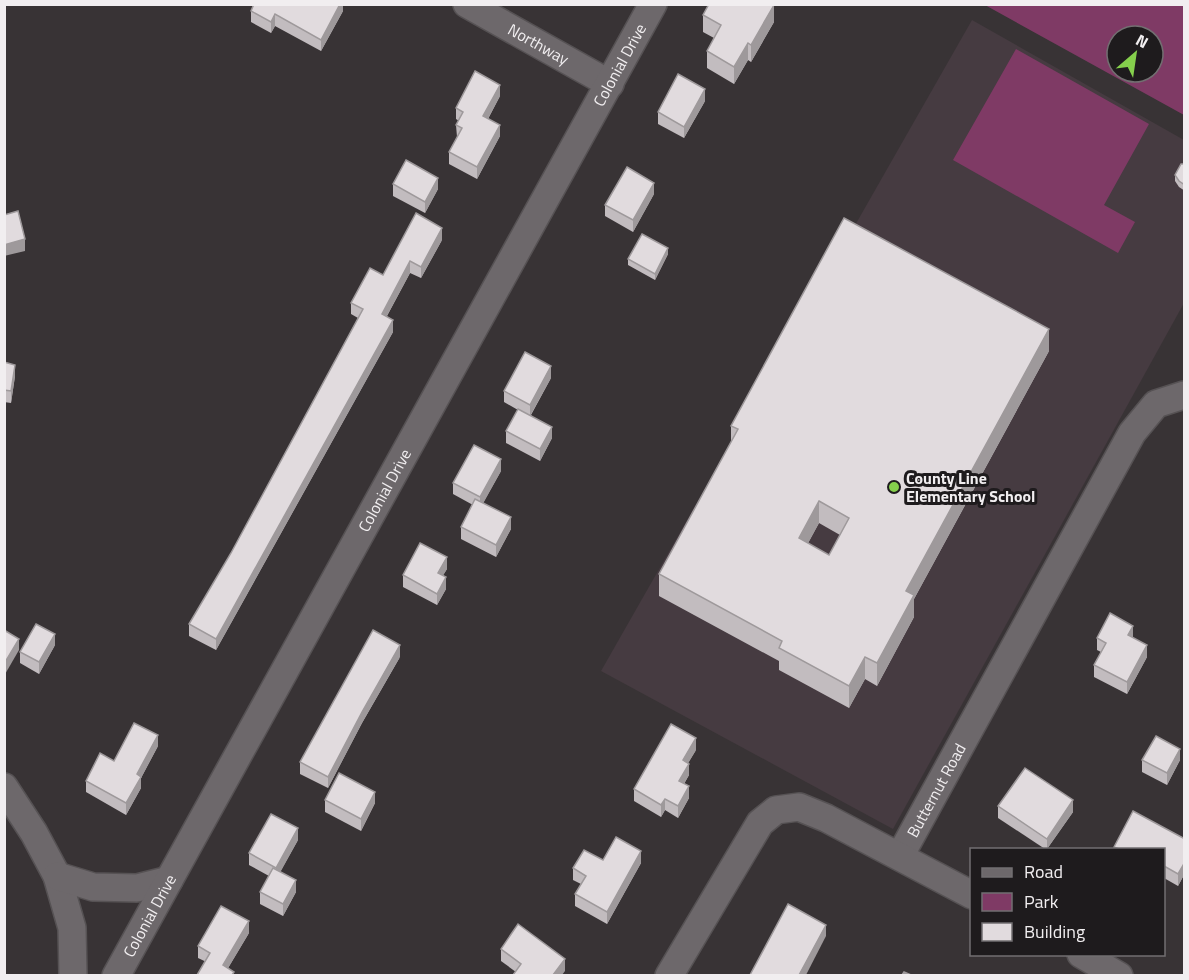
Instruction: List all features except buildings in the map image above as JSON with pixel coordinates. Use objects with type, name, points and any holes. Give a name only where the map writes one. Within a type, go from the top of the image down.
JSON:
[{"type":"street","name":"Northway","points":[[467,4],[610,84]]},
{"type":"street","name":"Colonial Drive","points":[[116,975],[653,4]]},
{"type":"street","name":"Butternut Road","points":[[669,975],[760,823],[776,810],[799,807],[826,818],[900,856],[1132,434],[1156,404],[1185,395]]},
{"type":"street","points":[[4,787],[34,832],[57,876],[72,928],[73,975]]},
{"type":"street","points":[[900,856],[970,894]]},
{"type":"street","points":[[57,876],[93,888],[137,888],[169,880]]},
{"type":"street","points":[[1085,956],[1119,975]]},
{"type":"shaded area","name":"County Line Elementary School","points":[[972,20],[1184,140],[1184,303],[893,829],[601,671]]},
{"type":"green space","points":[[985,5],[1184,5],[1184,115],[1128,84],[1165,84],[1165,24],[1105,24],[1105,71]]},
{"type":"green space","points":[[1016,49],[1149,124],[1104,205],[1135,222],[1118,253],[953,160]]},
{"type":"place","name":"County Line Elementary School","points":[[894,487]]}]
